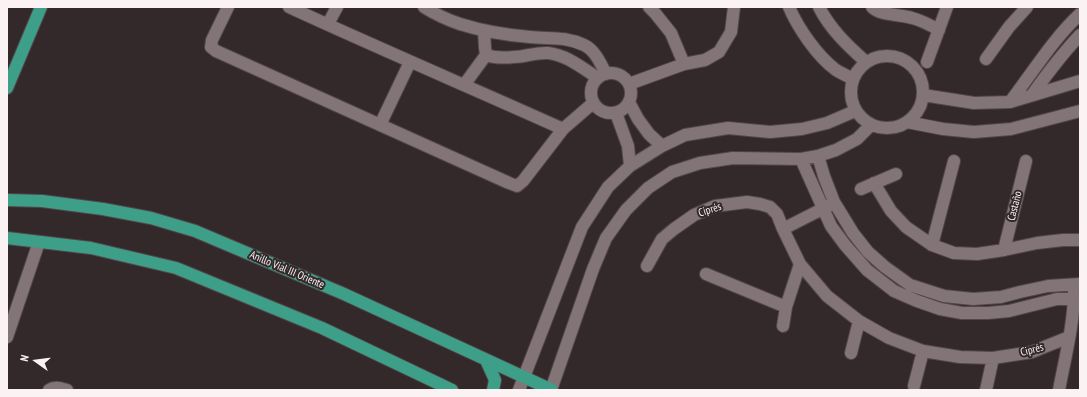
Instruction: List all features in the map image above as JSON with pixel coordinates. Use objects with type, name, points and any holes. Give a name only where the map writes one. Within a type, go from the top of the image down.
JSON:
[{"type":"main road","points":[[7,88],[41,7]]},
{"type":"main road","name":"Anillo Vial III Oriente","points":[[7,200],[42,201],[103,209],[151,218],[195,231],[344,294],[551,390]]},
{"type":"main road","points":[[7,238],[91,248],[176,268],[322,328],[452,390]]},
{"type":"main road","points":[[486,360],[495,380],[493,390]]},
{"type":"street","points":[[228,7],[212,40],[211,47],[216,51],[517,186],[523,181],[563,129],[593,103]]},
{"type":"street","points":[[290,7],[410,62],[464,84],[563,129]]},
{"type":"street","points":[[328,24],[337,7]]},
{"type":"street","points":[[649,7],[670,33],[684,64]]},
{"type":"street","points":[[629,84],[684,64],[705,60],[719,52],[731,32],[734,7]]},
{"type":"street","points":[[789,7],[794,18],[818,55],[836,70],[853,79]]},
{"type":"street","points":[[819,7],[824,17],[846,44],[866,62]]},
{"type":"street","points":[[872,7],[874,10],[884,13],[912,18],[939,30]]},
{"type":"street","points":[[927,62],[947,7]]},
{"type":"street","points":[[986,60],[1010,27],[1027,7]]},
{"type":"street","points":[[430,9],[459,24],[484,31],[530,37],[555,37],[586,45],[597,57],[602,76]]},
{"type":"street","points":[[1010,102],[1053,42],[1079,16]]},
{"type":"street","points":[[484,31],[484,48],[486,55]]},
{"type":"street","points":[[1032,95],[1065,52],[1080,36]]},
{"type":"street","points":[[1053,42],[1065,52]]},
{"type":"street","points":[[486,55],[493,57],[515,58],[533,53],[548,53],[566,58],[602,76]]},
{"type":"street","points":[[464,84],[486,55]]},
{"type":"street","points":[[885,55],[896,56],[905,60],[919,75],[923,95],[920,106],[915,115],[908,122],[896,127],[884,128],[871,125],[862,119],[855,111],[851,100],[850,90],[858,69],[866,62],[875,57],[885,55]]},
{"type":"street","points":[[380,125],[410,62]]},
{"type":"street","points":[[615,74],[619,75],[629,84],[631,93],[629,102],[624,109],[616,113],[607,113],[599,110],[593,103],[591,94],[592,85],[602,76],[615,74]]},
{"type":"street","points":[[923,95],[974,103],[1010,102],[1080,81]]},
{"type":"street","points":[[629,102],[638,119],[649,134],[662,146]]},
{"type":"street","points":[[519,390],[582,227],[608,187],[630,166],[662,146],[685,136],[728,128],[770,132],[802,129],[827,123],[855,111]]},
{"type":"street","points":[[908,122],[943,129],[974,132],[1011,129],[1080,111]]},
{"type":"street","points":[[616,113],[628,146],[630,166]]},
{"type":"street","points":[[551,390],[593,268],[606,238],[626,210],[648,188],[672,172],[700,163],[733,158],[801,159],[818,156],[836,150],[857,139],[871,125]]},
{"type":"street","points":[[818,156],[834,202],[853,233],[868,252],[885,267],[910,284],[944,296],[973,299],[1001,297],[1048,286],[1077,284],[1077,299],[1059,390]]},
{"type":"street","points":[[801,159],[831,226],[867,270],[894,291],[917,301],[962,313],[1009,311],[1057,299],[1077,299]]},
{"type":"street","points":[[932,245],[954,161]]},
{"type":"street","name":"Castaño","points":[[1004,250],[1026,161]]},
{"type":"street","points":[[861,190],[896,174]]},
{"type":"street","points":[[810,181],[824,176]]},
{"type":"street","points":[[874,183],[891,211],[906,227],[932,245],[954,253],[977,254],[1063,240],[1080,239]]},
{"type":"street","name":"Ciprés","points":[[646,266],[662,239],[674,228],[694,215],[715,206],[747,202],[770,207],[777,214],[800,264],[828,296],[859,321],[889,338],[922,351],[960,357],[993,358],[1032,352],[1069,337]]},
{"type":"street","points":[[783,229],[834,202]]},
{"type":"street","points":[[7,337],[39,242]]},
{"type":"street","points":[[783,326],[786,307],[800,264]]},
{"type":"street","points":[[706,274],[786,307]]},
{"type":"street","points":[[851,353],[859,321]]},
{"type":"street","points":[[914,386],[922,351]]},
{"type":"street","points":[[986,390],[993,358]]},
{"type":"street","points":[[49,390],[58,387],[67,390]]}]
